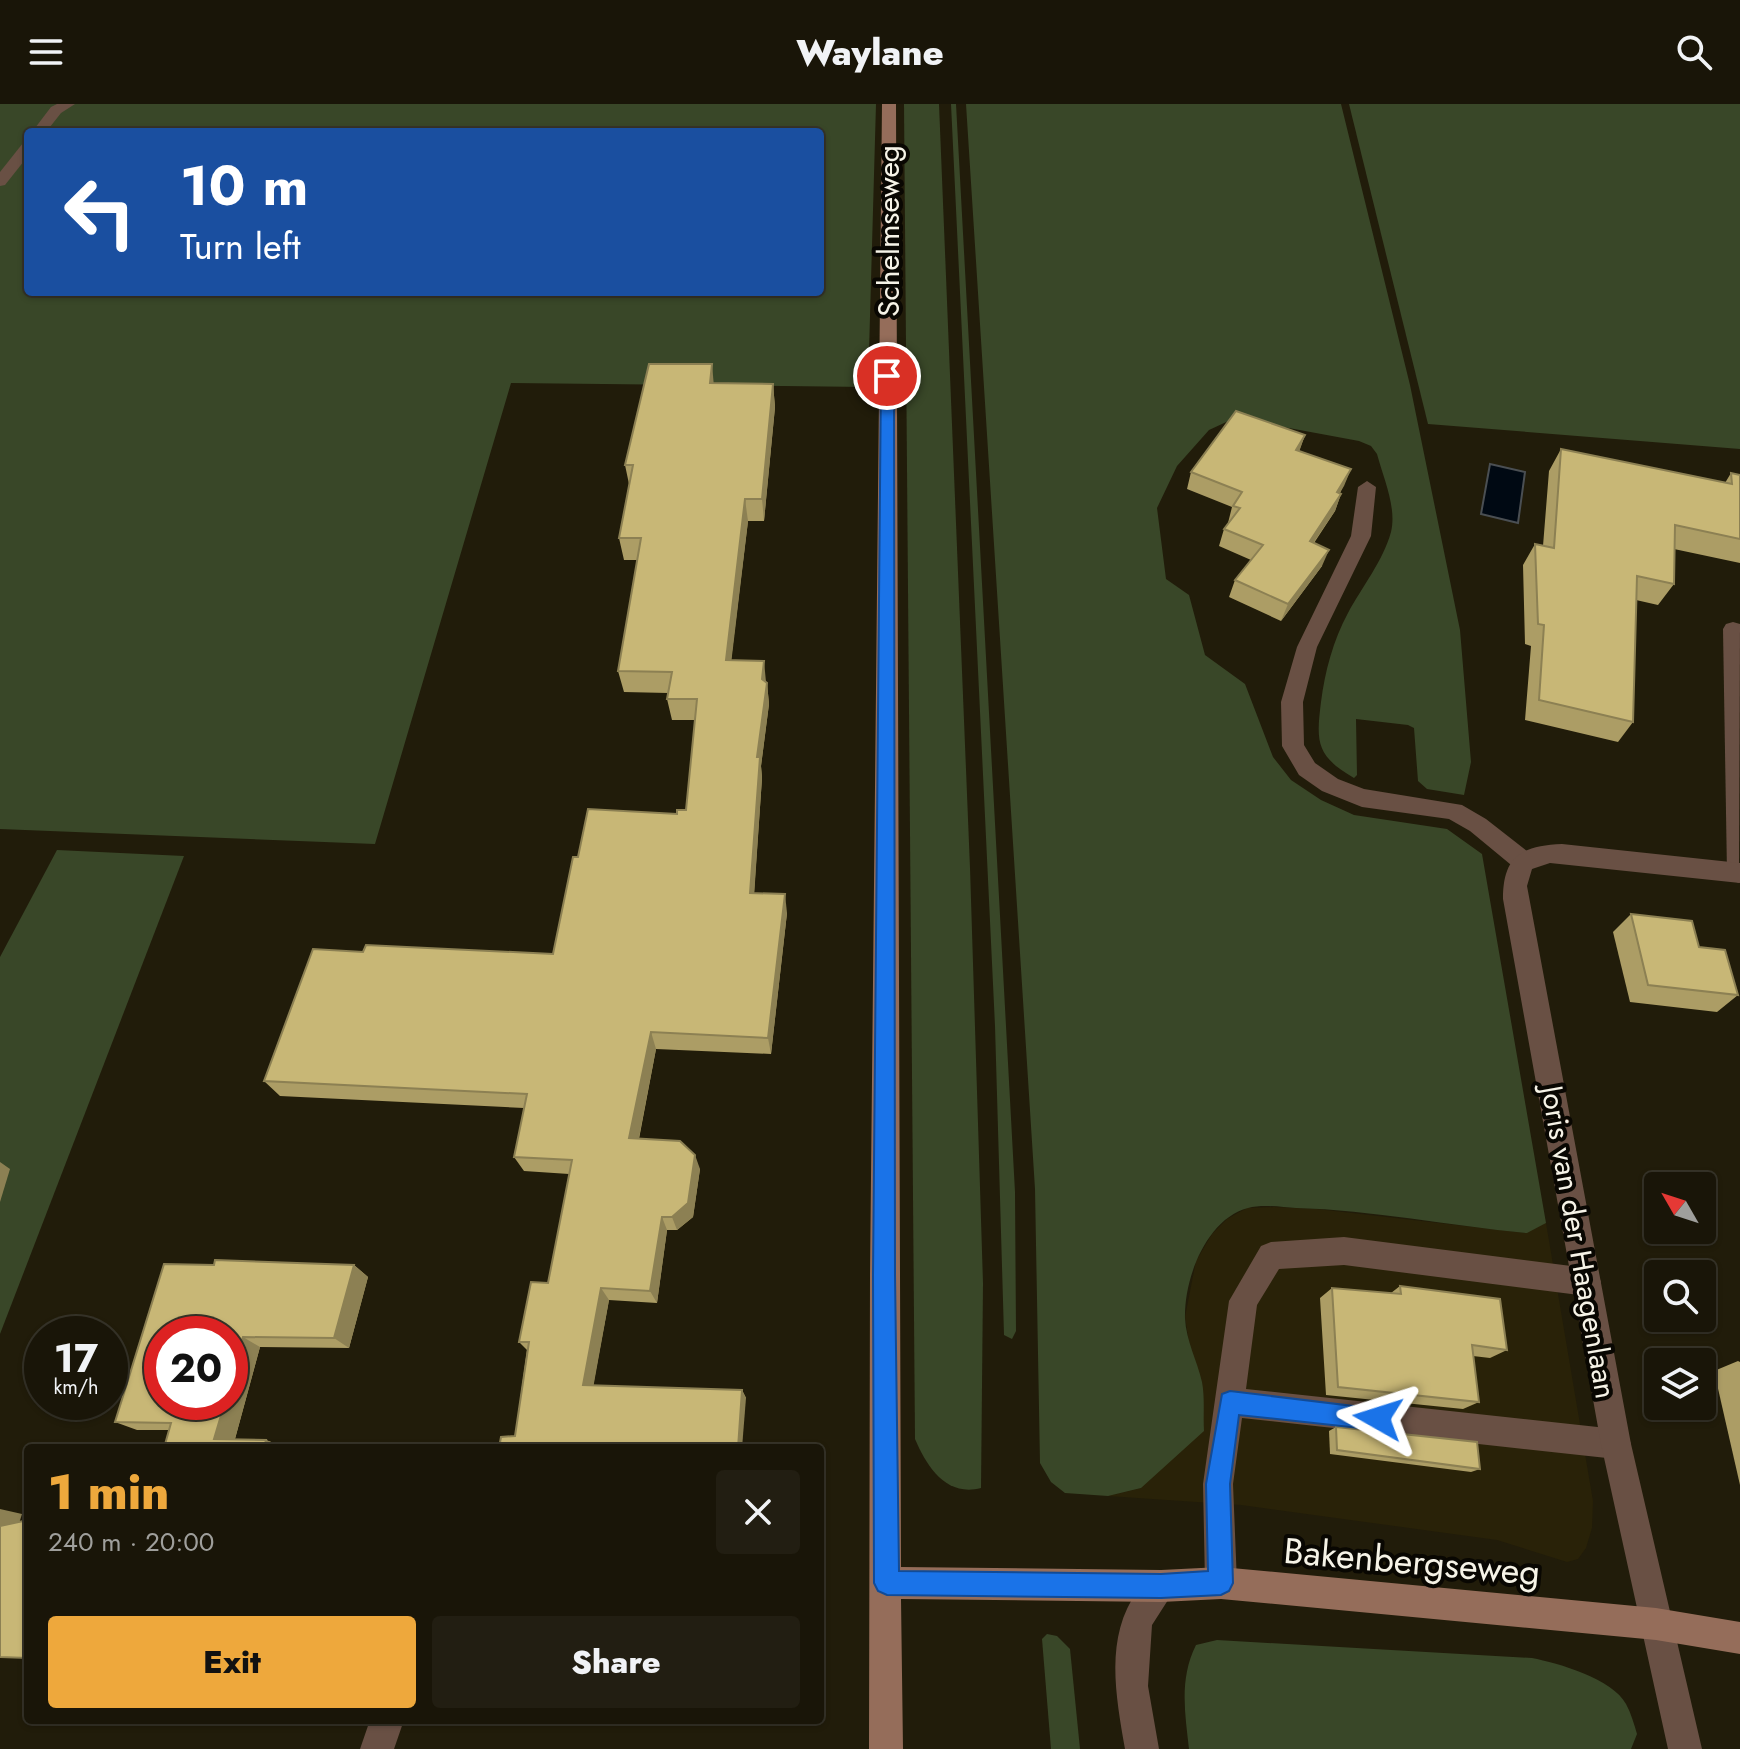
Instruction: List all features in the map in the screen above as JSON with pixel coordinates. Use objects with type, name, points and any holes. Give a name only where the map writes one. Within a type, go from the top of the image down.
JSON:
[{"type":"main road","name":"Schelmseweg","points":[[886,1749],[884,1275],[889,104]]},
{"type":"main road","name":"Bakenbergseweg","points":[[887,1583],[1161,1586],[1221,1583],[1656,1624],[1740,1638]]},
{"type":"street","points":[[42,128],[56,110],[68,104]]},
{"type":"street","points":[[0,182],[24,151]]},
{"type":"street","points":[[1367,487],[1361,536],[1307,647],[1292,702],[1293,746],[1307,769],[1330,785],[1362,798],[1454,811],[1478,825],[1524,862],[1540,854],[1562,853],[1740,873],[1733,629]]},
{"type":"street","name":"Joris van der Haagenlaan","points":[[1524,862],[1513,877],[1515,899],[1616,1444],[1656,1624]]},
{"type":"street","points":[[1221,1583],[1218,1484],[1243,1301],[1271,1256],[1344,1251],[1587,1282]]},
{"type":"street","points":[[1230,1402],[1616,1444]]},
{"type":"street","points":[[1142,1749],[1131,1686],[1136,1620],[1161,1586]]},
{"type":"street","points":[[1656,1624],[1685,1749]]},
{"type":"street","points":[[377,1749],[386,1724]]},
{"type":"shaded area","points":[[1490,464],[1525,472],[1518,523],[1481,514]]},
{"type":"shaded area","points":[[1247,1208],[1317,1209],[1526,1233],[1546,1223],[1593,1501],[1592,1528],[1586,1548],[1578,1559],[1567,1562],[1497,1540],[1241,1505],[1108,1496],[1141,1488],[1202,1383],[1190,1349],[1185,1317],[1196,1261],[1212,1234],[1227,1219]]},
{"type":"green space","points":[[0,104],[876,104],[868,387],[511,383],[375,844],[0,829]]},
{"type":"green space","points":[[904,104],[939,104],[970,868],[983,1283],[981,1488],[969,1490],[948,1484],[939,1477],[925,1460],[915,1439]]},
{"type":"green space","points":[[951,104],[956,104],[1015,1192],[1016,1331],[1012,1339],[1004,1335],[995,1026]]},
{"type":"green space","points":[[966,104],[1341,104],[1410,385],[1460,630],[1471,762],[1464,795],[1427,789],[1418,781],[1414,728],[1408,725],[1356,719],[1357,775],[1354,778],[1332,762],[1321,747],[1321,702],[1334,645],[1391,532],[1392,512],[1388,492],[1377,454],[1371,446],[1359,441],[1235,418],[1209,430],[1177,466],[1157,508],[1166,579],[1189,595],[1205,655],[1245,684],[1273,757],[1291,780],[1321,800],[1354,815],[1447,829],[1482,854],[1546,1223],[1527,1233],[1325,1209],[1259,1206],[1233,1214],[1220,1224],[1200,1252],[1186,1303],[1187,1335],[1203,1388],[1204,1431],[1141,1488],[1108,1496],[1065,1493],[1051,1482],[1040,1463],[1035,1189]]},
{"type":"green space","points":[[1349,104],[1740,104],[1740,449],[1428,424]]},
{"type":"green space","points":[[57,850],[184,856],[0,1334],[0,957]]},
{"type":"green space","points":[[1047,1634],[1057,1636],[1070,1649],[1080,1749],[1051,1749],[1042,1639]]},
{"type":"green space","points":[[1217,1640],[1543,1660],[1570,1668],[1609,1687],[1626,1704],[1637,1734],[1631,1749],[1189,1749],[1185,1696],[1187,1671],[1196,1645]]},
{"type":"building","points":[[649,364],[712,364],[710,383],[773,384],[762,499],[745,499],[726,660],[764,661],[762,679],[767,683],[757,757],[760,757],[750,893],[785,894],[768,1038],[651,1032],[629,1138],[680,1141],[695,1155],[688,1203],[672,1217],[662,1217],[650,1291],[601,1288],[583,1385],[742,1390],[738,1444],[500,1444],[501,1437],[515,1436],[529,1342],[519,1342],[531,1282],[548,1283],[572,1160],[514,1157],[527,1094],[264,1081],[313,949],[363,952],[366,945],[553,954],[573,857],[578,857],[588,809],[677,814],[677,810],[686,810],[697,699],[667,699],[672,672],[618,671],[641,538],[619,538],[633,465],[625,465]]},
{"type":"building","points":[[1236,411],[1305,435],[1296,450],[1351,469],[1337,492],[1341,494],[1310,541],[1329,550],[1288,604],[1235,580],[1263,545],[1224,529],[1240,508],[1233,506],[1242,492],[1191,472]]},
{"type":"building","points":[[1561,449],[1732,484],[1731,473],[1740,475],[1740,539],[1675,525],[1674,584],[1637,576],[1633,722],[1539,700],[1544,625],[1538,624],[1535,544],[1554,548]]},
{"type":"building","points":[[1631,914],[1692,921],[1699,947],[1725,950],[1738,995],[1648,985]]},
{"type":"building","points":[[215,1260],[354,1265],[334,1338],[248,1337],[248,1316],[148,1316],[164,1264],[214,1265]]},
{"type":"building","points":[[1400,1286],[1500,1299],[1507,1350],[1472,1345],[1479,1402],[1338,1387],[1332,1288],[1401,1294]]},
{"type":"building","points":[[144,1328],[144,1420],[220,1420],[214,1439],[266,1440],[265,1444],[165,1444],[171,1423],[115,1422],[128,1420],[128,1380]]},
{"type":"building","points":[[1336,1427],[1477,1442],[1480,1469],[1337,1450]]},
{"type":"building","points":[[24,1521],[24,1658],[0,1657],[0,1526]]},
{"type":"route","points":[[887,376],[884,1275],[887,1583],[1161,1586],[1221,1583],[1218,1484],[1230,1402],[1378,1418]]}]
